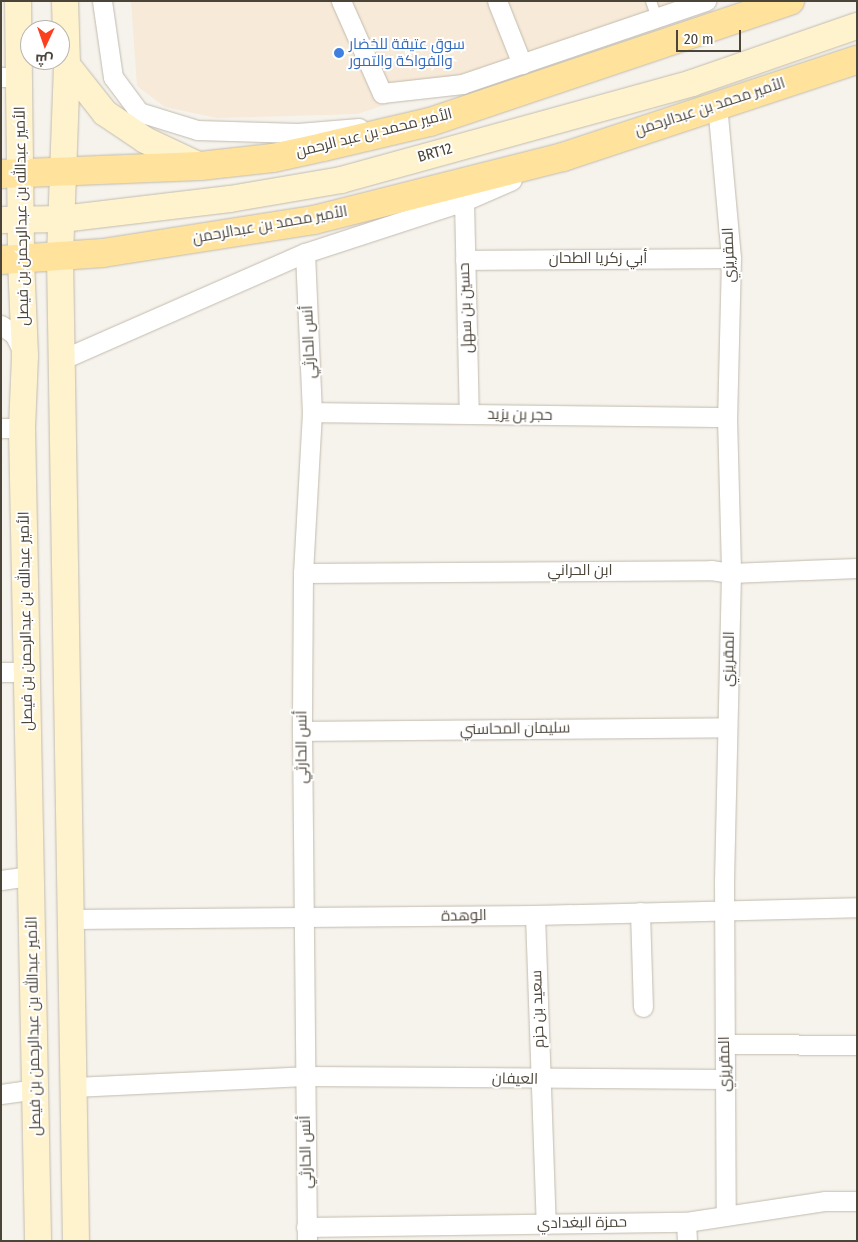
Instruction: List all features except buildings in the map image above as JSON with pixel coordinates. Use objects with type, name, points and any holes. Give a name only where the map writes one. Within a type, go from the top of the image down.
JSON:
[{"type":"main road","name":"الأمير عبدالله بن عبدالرحمن بن فيصل","points":[[18,1],[11,174],[11,260],[25,356],[11,428],[14,672],[31,876],[38,1241]]},
{"type":"main road","points":[[65,1],[65,20]]},
{"type":"main road","points":[[70,29],[74,1]]},
{"type":"main road","name":"الأمير محمد بن عبد الرحمن","points":[[11,174],[64,174],[200,166],[273,158],[430,122],[790,1]]},
{"type":"main road","name":"BRT12","points":[[11,219],[62,219],[230,199],[340,180],[692,83],[857,26]]},
{"type":"main road","name":"الأمير محمد بن عبدالرحمن","points":[[11,260],[60,258],[314,220],[563,157],[717,104],[857,60]]},
{"type":"main road","points":[[70,62],[106,112],[145,140],[200,166]]},
{"type":"main road","points":[[66,70],[60,258],[76,1241]]},
{"type":"main road","points":[[1,113],[14,82]]},
{"type":"street","points":[[102,1],[113,77],[139,112],[197,130],[298,133],[430,122]]},
{"type":"street","points":[[340,1],[382,94],[462,84],[522,64],[654,10],[706,1]]},
{"type":"street","points":[[497,1],[522,64]]},
{"type":"street","name":"المقريزي","points":[[717,104],[731,258],[727,417],[731,574],[724,910],[726,1216]]},
{"type":"street","name":"الأمير محمد بن عبدالرحمن","points":[[63,359],[305,253],[464,201],[563,157]]},
{"type":"street","name":"حسين بن سهل","points":[[464,201],[469,414]]},
{"type":"street","name":"أنس الحارثي","points":[[305,253],[312,412],[303,573],[302,731],[307,1234]]},
{"type":"street","name":"أبي زكريا الطحان","points":[[465,260],[731,258]]},
{"type":"street","points":[[1,325],[14,334],[25,356]]},
{"type":"street","name":"حجر بن يزيد","points":[[312,412],[727,417]]},
{"type":"street","name":"ابن الحراني","points":[[303,573],[711,570],[731,574],[857,568]]},
{"type":"street","name":"سليمان المحاسني","points":[[302,731],[727,727]]},
{"type":"street","points":[[1,880],[31,876]]},
{"type":"street","name":"الوهدة","points":[[71,919],[535,915],[857,907]]},
{"type":"street","points":[[640,912],[643,1007]]},
{"type":"street","name":"سعيد بن حزم","points":[[535,915],[546,1224]]},
{"type":"street","points":[[725,1044],[857,1045]]},
{"type":"street","name":"العيفان","points":[[74,1087],[305,1076],[726,1079]]},
{"type":"street","points":[[1,1094],[35,1089]]},
{"type":"street","name":"حمزة البغدادي","points":[[307,1234],[546,1224],[686,1232],[726,1216],[825,1201],[857,1201]]},
{"type":"shaded area","name":"سوق عتيقة للخضار والفواكة والتمور","points":[[131,1],[702,1],[357,114],[217,118],[165,107],[137,86]]},
{"type":"place","name":"سوق عتيقة للخضار والفواكة والتمور","points":[[339,53]]}]
